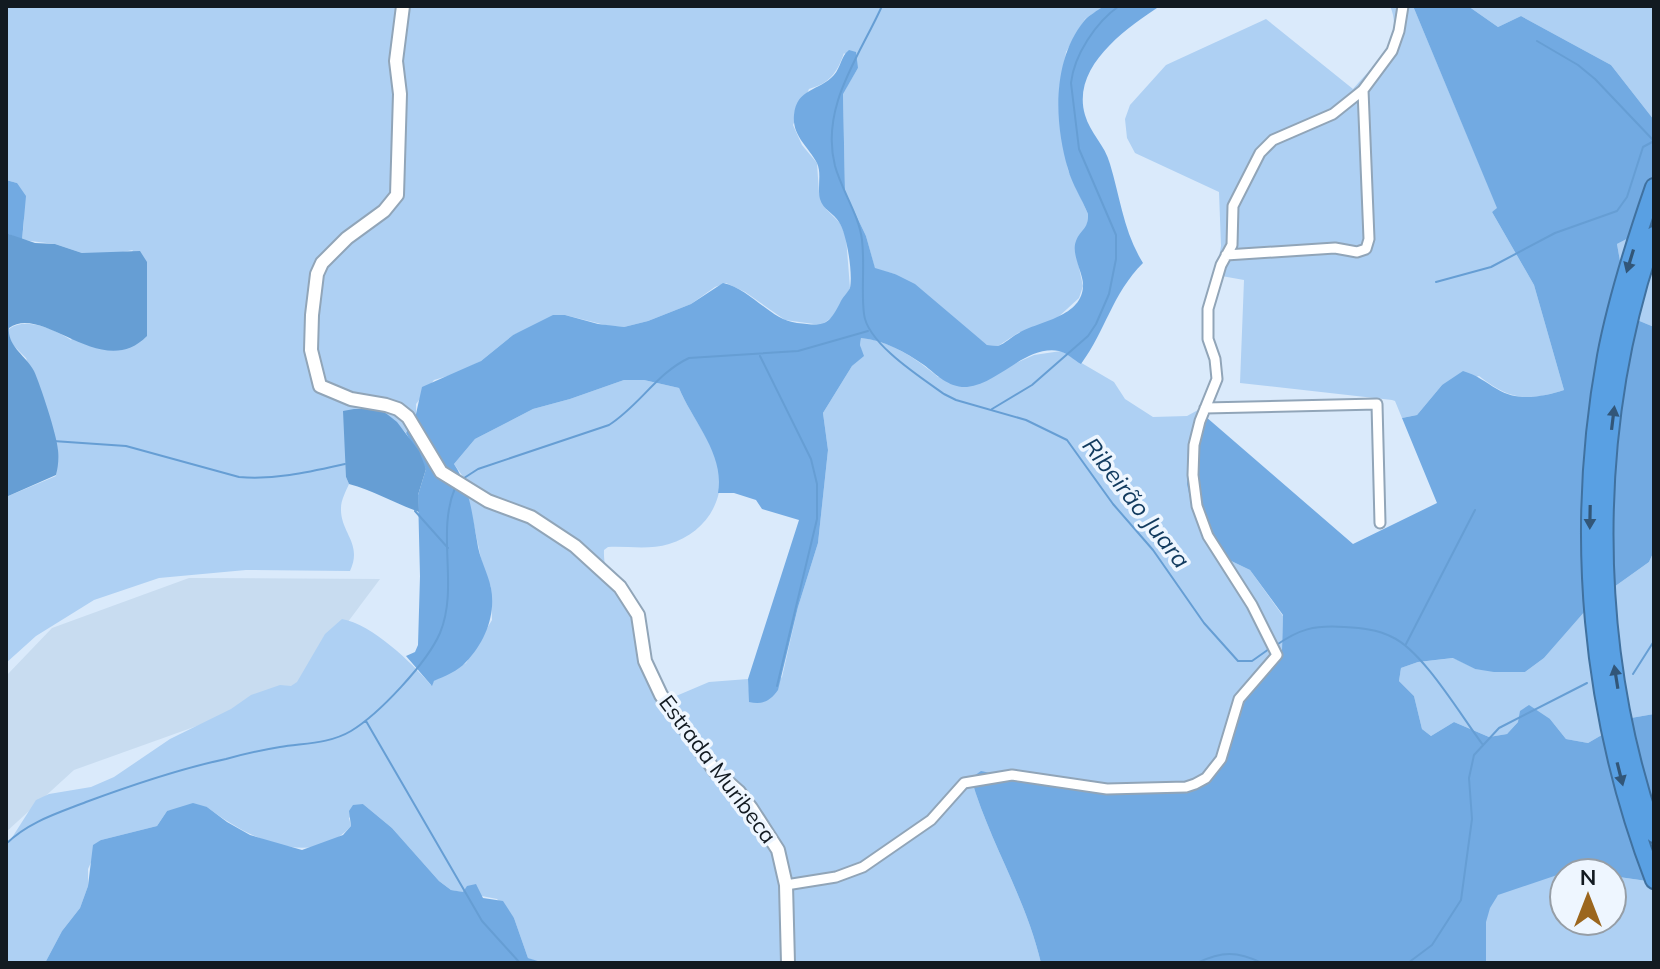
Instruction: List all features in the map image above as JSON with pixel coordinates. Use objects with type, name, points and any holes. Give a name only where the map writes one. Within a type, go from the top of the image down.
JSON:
[{"type":"highway","points":[[1654,187],[1628,265],[1607,353],[1594,444],[1590,535],[1594,626],[1607,716],[1628,805],[1654,880]]},
{"type":"highway","points":[[1654,235],[1635,298],[1617,386],[1607,475],[1605,535],[1607,595],[1617,684],[1628,742],[1654,834]]},
{"type":"street","name":"Estrada Muribeca","points":[[403,6],[396,61],[400,94],[397,195],[384,211],[347,238],[322,263],[317,274],[311,350],[320,386],[351,399],[398,409],[408,417],[441,472],[488,501],[531,517],[575,546],[620,587],[638,615],[645,661],[661,695],[715,771],[739,792],[778,850],[786,885],[788,963]]},
{"type":"street","points":[[786,885],[836,877],[863,867],[931,820],[964,783],[1012,775],[1107,789],[1186,787],[1206,778],[1214,770],[1227,745],[1239,699],[1277,655],[1252,605],[1214,549],[1197,506],[1193,459],[1197,432],[1217,379],[1215,359],[1208,339],[1208,309],[1216,279],[1232,245],[1233,206],[1260,153],[1273,140],[1333,114],[1363,90],[1392,51],[1403,6]]},
{"type":"street","points":[[1226,255],[1335,248],[1357,252],[1366,249],[1369,239],[1363,90]]},
{"type":"street","points":[[1205,408],[1377,404],[1380,523]]},
{"type":"shaded area","points":[[6,6],[1104,6],[1085,19],[1066,52],[1059,90],[1059,118],[1068,170],[1088,214],[1087,227],[1076,254],[1083,286],[1079,298],[1055,320],[1018,333],[998,346],[987,345],[895,274],[875,269],[866,236],[845,192],[843,93],[858,68],[844,53],[832,76],[809,89],[793,125],[802,145],[817,163],[819,193],[826,209],[840,223],[846,237],[850,288],[834,316],[821,325],[785,320],[745,292],[726,283],[691,304],[624,327],[565,315],[513,335],[481,361],[458,373],[434,380],[416,404],[416,414],[406,433],[387,414],[346,477],[349,484],[341,508],[353,545],[350,571],[246,570],[159,578],[94,600],[36,636],[6,663],[6,497],[56,476],[58,450],[26,358],[12,344],[9,329],[16,325],[32,324],[71,340],[133,250],[82,253],[55,244],[22,240],[24,221],[17,183],[6,180]]},
{"type":"shaded area","points":[[1104,6],[1160,6],[1104,51],[1093,65],[1083,97],[1087,121],[1108,157],[1127,227],[1143,263],[1116,300],[1081,364],[1062,352],[1047,351],[1023,359],[979,384],[961,387],[944,380],[894,347],[861,338],[864,356],[852,366],[823,413],[828,450],[818,543],[798,607],[778,690],[772,697],[758,703],[749,702],[748,679],[799,520],[762,509],[756,500],[734,493],[718,493],[717,465],[679,388],[644,380],[624,380],[533,409],[475,439],[454,464],[470,501],[478,547],[491,588],[492,608],[488,628],[473,654],[459,668],[434,681],[432,686],[406,656],[415,652],[418,645],[418,495],[426,469],[406,433],[416,414],[422,387],[481,361],[513,335],[553,315],[624,327],[691,304],[723,283],[743,291],[787,321],[813,325],[828,321],[850,288],[849,254],[839,222],[821,203],[818,167],[795,129],[794,115],[799,100],[834,75],[849,50],[856,52],[858,68],[843,94],[845,192],[866,236],[875,268],[915,284],[987,345],[998,346],[1069,311],[1082,294],[1083,283],[1075,246],[1087,224],[1088,214],[1063,151],[1058,112],[1061,73],[1074,37],[1086,19]]},
{"type":"shaded area","points":[[1390,6],[1413,6],[1498,209],[1492,212],[1534,285],[1564,390],[1539,396],[1519,396],[1500,390],[1479,376],[1442,385],[1417,415],[1402,418],[1392,400],[1240,383],[1244,280],[1216,275],[1221,246],[1219,192],[1135,153],[1127,138],[1125,119],[1130,105],[1166,65],[1266,19],[1353,89],[1390,41],[1394,18]]},
{"type":"shaded area","points":[[1413,6],[1468,6],[1498,27],[1521,16],[1611,65],[1654,120],[1654,225],[1617,244],[1630,317],[1654,327],[1654,551],[1649,562],[1593,602],[1544,658],[1525,672],[1475,669],[1453,658],[1418,662],[1401,668],[1399,681],[1414,696],[1422,729],[1431,736],[1454,722],[1489,737],[1507,734],[1518,722],[1520,711],[1529,705],[1550,719],[1566,739],[1588,743],[1631,718],[1654,714],[1654,882],[1628,878],[1628,857],[1548,857],[1548,878],[1498,895],[1490,908],[1486,922],[1486,963],[1041,963],[1026,916],[971,778],[981,771],[1037,783],[1179,788],[1204,775],[1222,751],[1234,698],[1248,680],[1282,650],[1283,615],[1250,570],[1225,558],[1207,539],[1193,512],[1187,484],[1188,445],[1198,410],[1353,544],[1437,503],[1402,418],[1417,415],[1442,385],[1463,371],[1513,396],[1539,396],[1564,390],[1534,285],[1492,212],[1497,208]]},
{"type":"shaded area","points":[[1468,6],[1654,6],[1654,120],[1611,65],[1521,16],[1498,27]]},
{"type":"shaded area","points":[[6,180],[17,183],[26,196],[22,240],[6,233]]},
{"type":"shaded area","points":[[1654,225],[1654,327],[1630,317],[1617,244]]},
{"type":"shaded area","points":[[6,233],[82,253],[140,251],[147,262],[147,336],[130,348],[111,351],[39,325],[23,323],[9,328],[14,346],[37,378],[55,433],[58,460],[56,475],[6,497]]},
{"type":"shaded area","points":[[861,338],[882,342],[902,352],[938,377],[1005,368],[1034,355],[1061,351],[1114,382],[1125,399],[1153,417],[1187,416],[1198,410],[1188,445],[1225,558],[1250,570],[1283,616],[1282,650],[1257,674],[1222,751],[1204,775],[1179,788],[971,778],[1026,916],[1041,963],[538,962],[528,958],[514,918],[497,899],[451,890],[439,881],[392,828],[363,804],[349,818],[351,826],[335,839],[317,846],[298,848],[259,838],[207,807],[167,811],[157,826],[101,840],[88,869],[88,886],[80,908],[62,931],[45,963],[6,963],[6,847],[36,800],[49,794],[91,787],[114,777],[170,739],[231,709],[251,695],[280,685],[291,686],[297,682],[325,634],[342,619],[379,636],[431,685],[466,663],[492,620],[491,587],[483,568],[464,478],[454,464],[475,439],[533,409],[624,380],[644,380],[679,388],[708,440],[720,472],[720,486],[712,512],[694,531],[669,544],[608,547],[604,550],[605,565],[614,580],[631,593],[643,669],[655,697],[669,699],[709,682],[748,679],[750,702],[782,677],[798,607],[818,543],[828,450],[823,413],[852,366],[863,356]]},
{"type":"shaded area","points":[[378,409],[387,414],[419,451],[426,469],[418,495],[419,512],[349,484],[346,477],[343,411]]},
{"type":"shaded area","points":[[1654,551],[1654,714],[1631,718],[1588,743],[1566,739],[1550,719],[1518,722],[1507,734],[1489,737],[1454,722],[1431,736],[1422,729],[1414,696],[1399,681],[1401,668],[1418,662],[1454,658],[1475,669],[1525,672],[1544,658],[1593,602],[1649,562]]},
{"type":"shaded area","points":[[189,578],[380,579],[297,690],[74,770],[6,832],[6,676],[52,628]]},
{"type":"shaded area","points":[[193,803],[207,807],[250,835],[302,850],[343,835],[351,826],[349,811],[353,805],[363,804],[392,828],[439,881],[451,890],[463,892],[467,886],[476,884],[483,898],[503,901],[514,918],[528,958],[544,963],[45,963],[62,931],[80,908],[88,886],[93,845],[101,840],[157,826],[167,811]]},
{"type":"shaded area","points":[[1548,877],[1548,937],[1628,937],[1628,878],[1654,882],[1654,963],[1486,963],[1484,928],[1489,909],[1498,895]]},
{"type":"waterway","name":"Ribeirão Juara","points":[[882,6],[844,83],[833,123],[832,144],[835,166],[860,231],[863,305],[867,325],[884,348],[944,394],[1026,420],[1067,440],[1113,504],[1153,550],[1204,623],[1238,661],[1252,661],[1269,649]]},
{"type":"waterway","points":[[992,409],[1032,385],[1088,336],[1109,294],[1116,259],[1116,235],[1079,149],[1071,83],[1077,61],[1088,40],[1102,21],[1119,6]]},
{"type":"waterway","points":[[1436,282],[1491,267],[1555,233],[1617,211],[1627,197],[1643,147],[1654,141],[1595,79],[1537,41]]},
{"type":"waterway","name":"Ribeirão Juara","points":[[461,480],[478,469],[609,425],[667,372],[689,358],[798,351],[868,331]]},
{"type":"waterway","points":[[760,356],[811,459],[817,484],[817,519],[777,686]]},
{"type":"waterway","name":"Ribeirão Juara","points":[[53,441],[126,446],[239,477],[279,476],[345,464]]},
{"type":"waterway","points":[[6,844],[44,819],[138,784],[246,754],[334,738],[362,723],[414,673],[440,633],[448,597],[447,523],[455,488]]},
{"type":"waterway","points":[[1406,644],[1475,510]]},
{"type":"waterway","name":"Ribeirão Juara","points":[[415,511],[448,548]]},
{"type":"waterway","name":"Ribeirão Juara","points":[[1275,646],[1299,632],[1324,627],[1368,629],[1392,637],[1404,644],[1429,670],[1483,745]]},
{"type":"waterway","name":"Ribeirão Juara","points":[[1633,674],[1654,641]]},
{"type":"waterway","points":[[1408,963],[1432,945],[1461,900],[1472,819],[1469,778],[1474,755],[1499,728],[1587,683]]},
{"type":"waterway","points":[[366,721],[482,921],[520,963]]},
{"type":"waterway","points":[[1197,963],[1230,954],[1262,963]]}]
